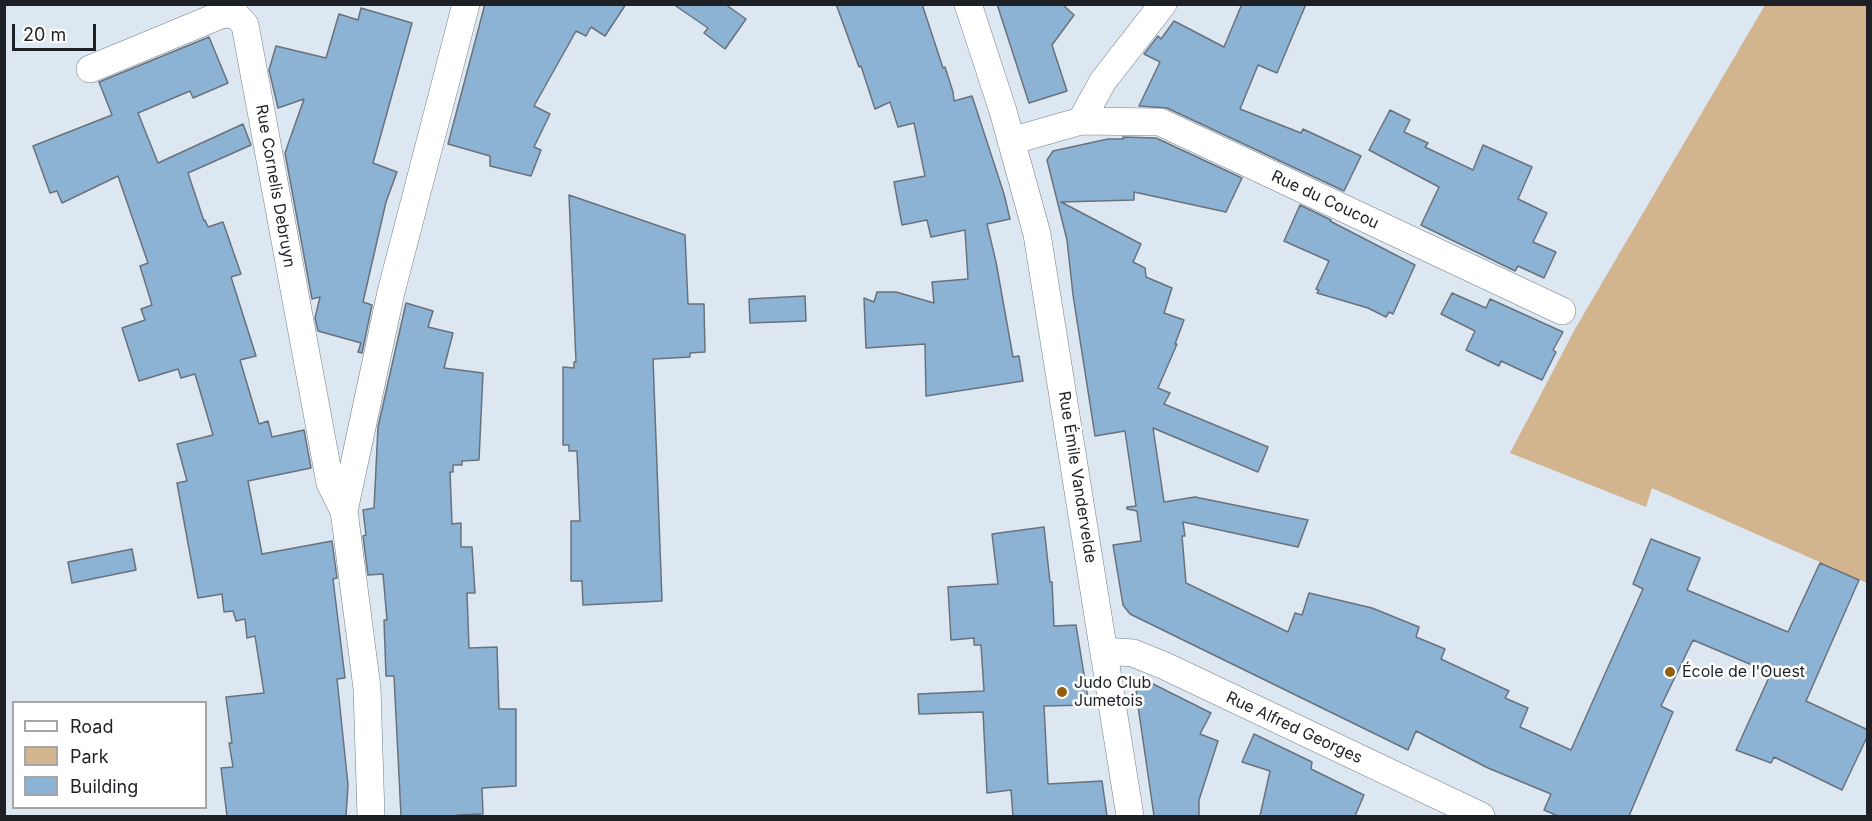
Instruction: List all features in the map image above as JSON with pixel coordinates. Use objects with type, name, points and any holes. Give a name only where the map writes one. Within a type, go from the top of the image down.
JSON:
[{"type":"street","name":"Rue Cornelis Debruyn","points":[[344,511],[391,292],[466,4]]},
{"type":"street","name":"Rue Émile Vandervelde","points":[[968,4],[1030,205],[1042,257],[1130,816]]},
{"type":"street","points":[[1081,121],[1103,81],[1163,4]]},
{"type":"street","name":"Rue Cornelis Debruyn","points":[[90,69],[223,14],[236,15],[245,25],[330,483],[344,511],[367,688],[371,816]]},
{"type":"street","name":"Rue du Coucou","points":[[1011,141],[1081,121],[1160,122],[1562,311]]},
{"type":"street","name":"Rue Alfred Georges","points":[[1104,651],[1133,653],[1165,666],[1436,807],[1480,816]]},
{"type":"green space","points":[[1765,5],[1867,5],[1867,583],[1652,488],[1646,507],[1510,453],[1575,329]]},
{"type":"building","points":[[485,4],[626,4],[605,36],[591,27],[586,36],[576,31],[534,106],[550,114],[534,147],[541,150],[531,176],[490,166],[490,156],[448,144]]},
{"type":"building","points":[[673,4],[725,4],[746,19],[725,49],[704,33],[708,28]]},
{"type":"building","points":[[836,4],[922,4],[943,68],[945,67],[954,101],[972,96],[1010,219],[987,224],[1013,357],[1019,356],[1023,381],[926,396],[925,344],[866,348],[864,298],[874,302],[877,292],[896,292],[934,303],[932,282],[968,279],[965,230],[931,237],[927,220],[902,225],[894,182],[925,176],[914,123],[898,127],[890,102],[875,109],[861,66],[859,67]]},
{"type":"building","points":[[997,4],[1062,4],[1074,15],[1052,45],[1067,91],[1029,103]]},
{"type":"building","points":[[1242,4],[1306,4],[1277,73],[1258,65],[1240,109],[1301,133],[1303,129],[1361,156],[1344,191],[1167,108],[1139,106],[1160,62],[1144,54],[1158,36],[1161,39],[1174,21],[1224,47]]},
{"type":"building","points":[[361,8],[412,23],[373,163],[397,172],[386,202],[363,302],[372,305],[362,353],[358,352],[361,343],[318,331],[315,318],[320,297],[312,299],[285,153],[304,99],[278,108],[269,70],[276,46],[326,58],[339,14],[358,20]]},
{"type":"building","points":[[209,37],[228,83],[193,98],[190,91],[138,113],[158,163],[243,124],[251,145],[188,173],[208,227],[223,222],[241,274],[231,277],[256,356],[240,360],[259,424],[268,421],[272,437],[304,430],[311,468],[248,481],[262,554],[332,541],[337,578],[333,579],[345,678],[337,679],[348,785],[346,816],[227,816],[221,768],[233,767],[226,697],[264,693],[255,636],[247,638],[245,619],[236,621],[233,611],[224,612],[222,594],[198,598],[177,483],[187,481],[177,444],[213,435],[195,374],[181,378],[178,369],[139,381],[122,328],[145,320],[141,309],[152,305],[140,266],[148,263],[118,176],[62,203],[57,191],[50,193],[33,146],[112,115],[99,82]]},
{"type":"building","points":[[1390,110],[1410,120],[1404,132],[1428,143],[1425,147],[1473,170],[1483,145],[1532,167],[1518,199],[1547,213],[1533,242],[1556,252],[1544,278],[1518,266],[1515,271],[1421,225],[1439,187],[1369,150]]},
{"type":"building","points":[[1123,137],[1156,138],[1242,178],[1226,212],[1134,192],[1134,200],[1061,202],[1141,244],[1133,262],[1145,268],[1146,277],[1172,288],[1164,313],[1184,320],[1175,344],[1177,344],[1158,388],[1170,393],[1164,404],[1268,447],[1258,472],[1153,428],[1164,502],[1195,497],[1308,520],[1298,547],[1183,522],[1186,583],[1288,632],[1295,613],[1302,615],[1309,593],[1372,608],[1419,627],[1416,637],[1445,649],[1441,659],[1509,691],[1505,698],[1528,708],[1520,727],[1571,750],[1643,589],[1633,584],[1651,539],[1700,558],[1687,590],[1788,632],[1820,563],[1859,580],[1806,701],[1868,730],[1868,735],[1842,790],[1774,757],[1771,763],[1736,750],[1771,673],[1693,640],[1661,706],[1673,712],[1629,816],[1558,816],[1544,810],[1551,794],[1488,768],[1416,731],[1408,750],[1130,614],[1123,605],[1113,545],[1141,541],[1137,511],[1127,509],[1127,507],[1136,506],[1125,431],[1095,436],[1073,295],[1067,240],[1047,160],[1053,151],[1108,139],[1123,139]]},
{"type":"building","points":[[569,195],[685,235],[688,304],[704,304],[705,352],[690,353],[690,357],[653,359],[662,601],[583,605],[582,581],[571,581],[571,521],[580,521],[577,451],[569,451],[569,445],[563,445],[563,367],[574,368],[574,362],[576,362]]},
{"type":"building","points":[[1300,205],[1415,265],[1393,314],[1389,312],[1386,317],[1368,308],[1317,293],[1319,290],[1316,289],[1329,261],[1284,241]]},
{"type":"building","points":[[1452,293],[1486,308],[1490,299],[1563,332],[1553,350],[1556,352],[1542,380],[1501,361],[1499,366],[1466,350],[1475,331],[1441,314]]},
{"type":"building","points":[[805,296],[806,321],[750,323],[749,299]]},
{"type":"building","points":[[406,303],[433,311],[428,327],[453,333],[444,368],[483,373],[479,460],[462,461],[462,465],[453,465],[453,472],[450,472],[452,524],[461,523],[461,547],[472,547],[475,593],[467,593],[469,648],[497,647],[499,709],[516,709],[516,786],[482,788],[483,814],[401,816],[394,676],[386,676],[384,620],[387,620],[383,574],[368,575],[363,536],[366,535],[363,510],[374,508],[378,427]]},
{"type":"building","points":[[1044,527],[1050,582],[1052,582],[1054,626],[1076,625],[1089,705],[1044,706],[1048,784],[1102,781],[1107,816],[1013,816],[1011,790],[987,793],[983,712],[919,714],[918,694],[984,691],[981,645],[974,645],[974,638],[951,640],[948,587],[998,584],[992,534]]},
{"type":"building","points":[[132,549],[136,570],[72,583],[68,562]]},
{"type":"building","points":[[1147,681],[1211,713],[1200,734],[1218,741],[1199,800],[1199,816],[1154,816],[1136,692]]},
{"type":"building","points":[[1254,734],[1312,762],[1311,769],[1364,795],[1355,816],[1260,816],[1270,771],[1242,762]]},
{"type":"place","name":"École de l'Ouest","points":[[1670,672]]},
{"type":"place","name":"Judo Club Jumetois","points":[[1062,692]]}]
